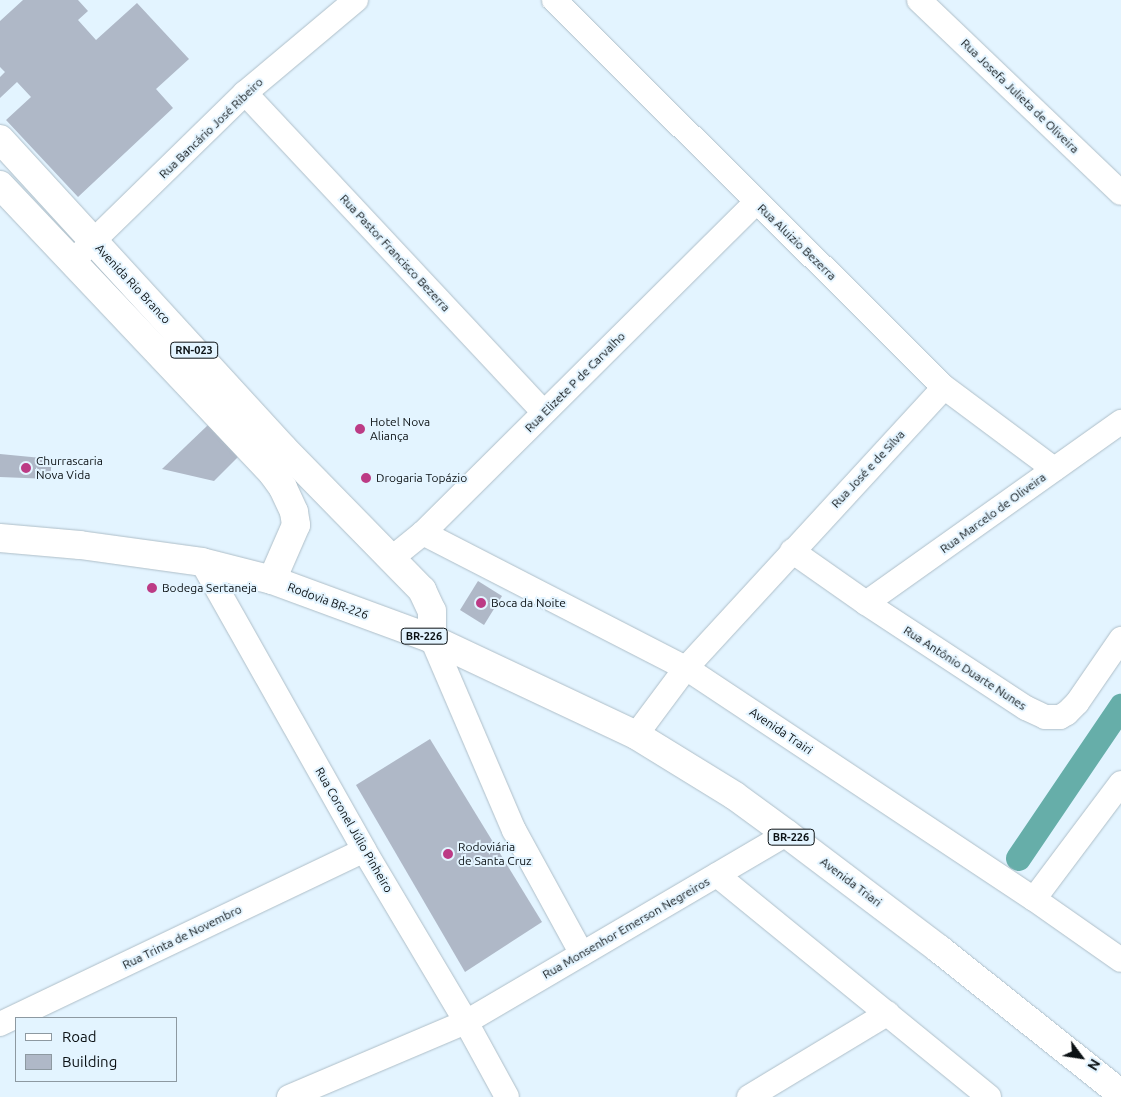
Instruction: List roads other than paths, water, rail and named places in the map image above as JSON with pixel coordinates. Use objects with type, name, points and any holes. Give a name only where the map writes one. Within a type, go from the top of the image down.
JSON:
[{"type":"main road","name":"Avenida Rio Branco","points":[[4,152],[94,241],[283,448],[417,584],[429,601],[433,620],[432,639]]},
{"type":"main road","name":"RN-023","points":[[0,185],[273,474],[283,488],[294,512],[296,525],[272,580]]},
{"type":"main road","name":"Rodovia BR-226","points":[[0,538],[80,545],[202,562],[272,580],[432,639],[636,735]]},
{"type":"main road","name":"Avenida Triari","points":[[636,735],[735,796],[787,834],[939,949],[1121,1094]]},
{"type":"street","name":"Rua Bancário José Ribeiro","points":[[72,261],[245,93],[356,0]]},
{"type":"street","name":"Rua Aluizio Bezerra","points":[[554,0],[944,387],[1054,469]]},
{"type":"street","name":"Rua Josefa Julieta de Oliveira","points":[[918,0],[1121,193]]},
{"type":"street","name":"Rua Pastor Francisco Bezerra","points":[[245,93],[544,412]]},
{"type":"street","name":"Rua Elizete P de Carvalho","points":[[392,558],[423,532],[756,202]]},
{"type":"street","name":"Rua José e de Silva","points":[[636,735],[686,668],[944,387]]},
{"type":"street","name":"Rua Marcelo de Oliveira","points":[[866,604],[1121,422]]},
{"type":"street","name":"Avenida Trairi","points":[[423,532],[686,668],[1034,899],[1121,960]]},
{"type":"street","name":"Rua Antônio Duarte Nunes","points":[[792,552],[866,604],[1026,708],[1044,717],[1060,717],[1077,703],[1121,639]]},
{"type":"street","name":"Rua Coronel Júlio Pinheiro","points":[[202,562],[364,850],[466,1022],[507,1097]]},
{"type":"street","points":[[432,639],[514,830],[582,954]]},
{"type":"street","points":[[1034,899],[1120,786]]},
{"type":"street","name":"Rua Monsenhor Emerson Negreiros","points":[[289,1097],[466,1022],[787,834]]},
{"type":"street","name":"Rua Trinta de Novembro","points":[[0,1024],[364,850]]},
{"type":"street","points":[[717,875],[989,1097]]},
{"type":"street","points":[[749,1097],[888,1013]]},
{"type":"waterway","points":[[1018,858],[1121,706]]},
{"type":"place","name":"Hotel Nova Aliança","points":[[360,429]]},
{"type":"place","name":"Churrascaria Nova Vida","points":[[26,468]]},
{"type":"place","name":"Drogaria Topázio","points":[[366,478]]},
{"type":"place","name":"Bodega Sertaneja","points":[[152,588]]},
{"type":"place","name":"Boca da Noite","points":[[481,603]]},
{"type":"place","name":"Rodoviária de Santa Cruz","points":[[448,854]]}]
